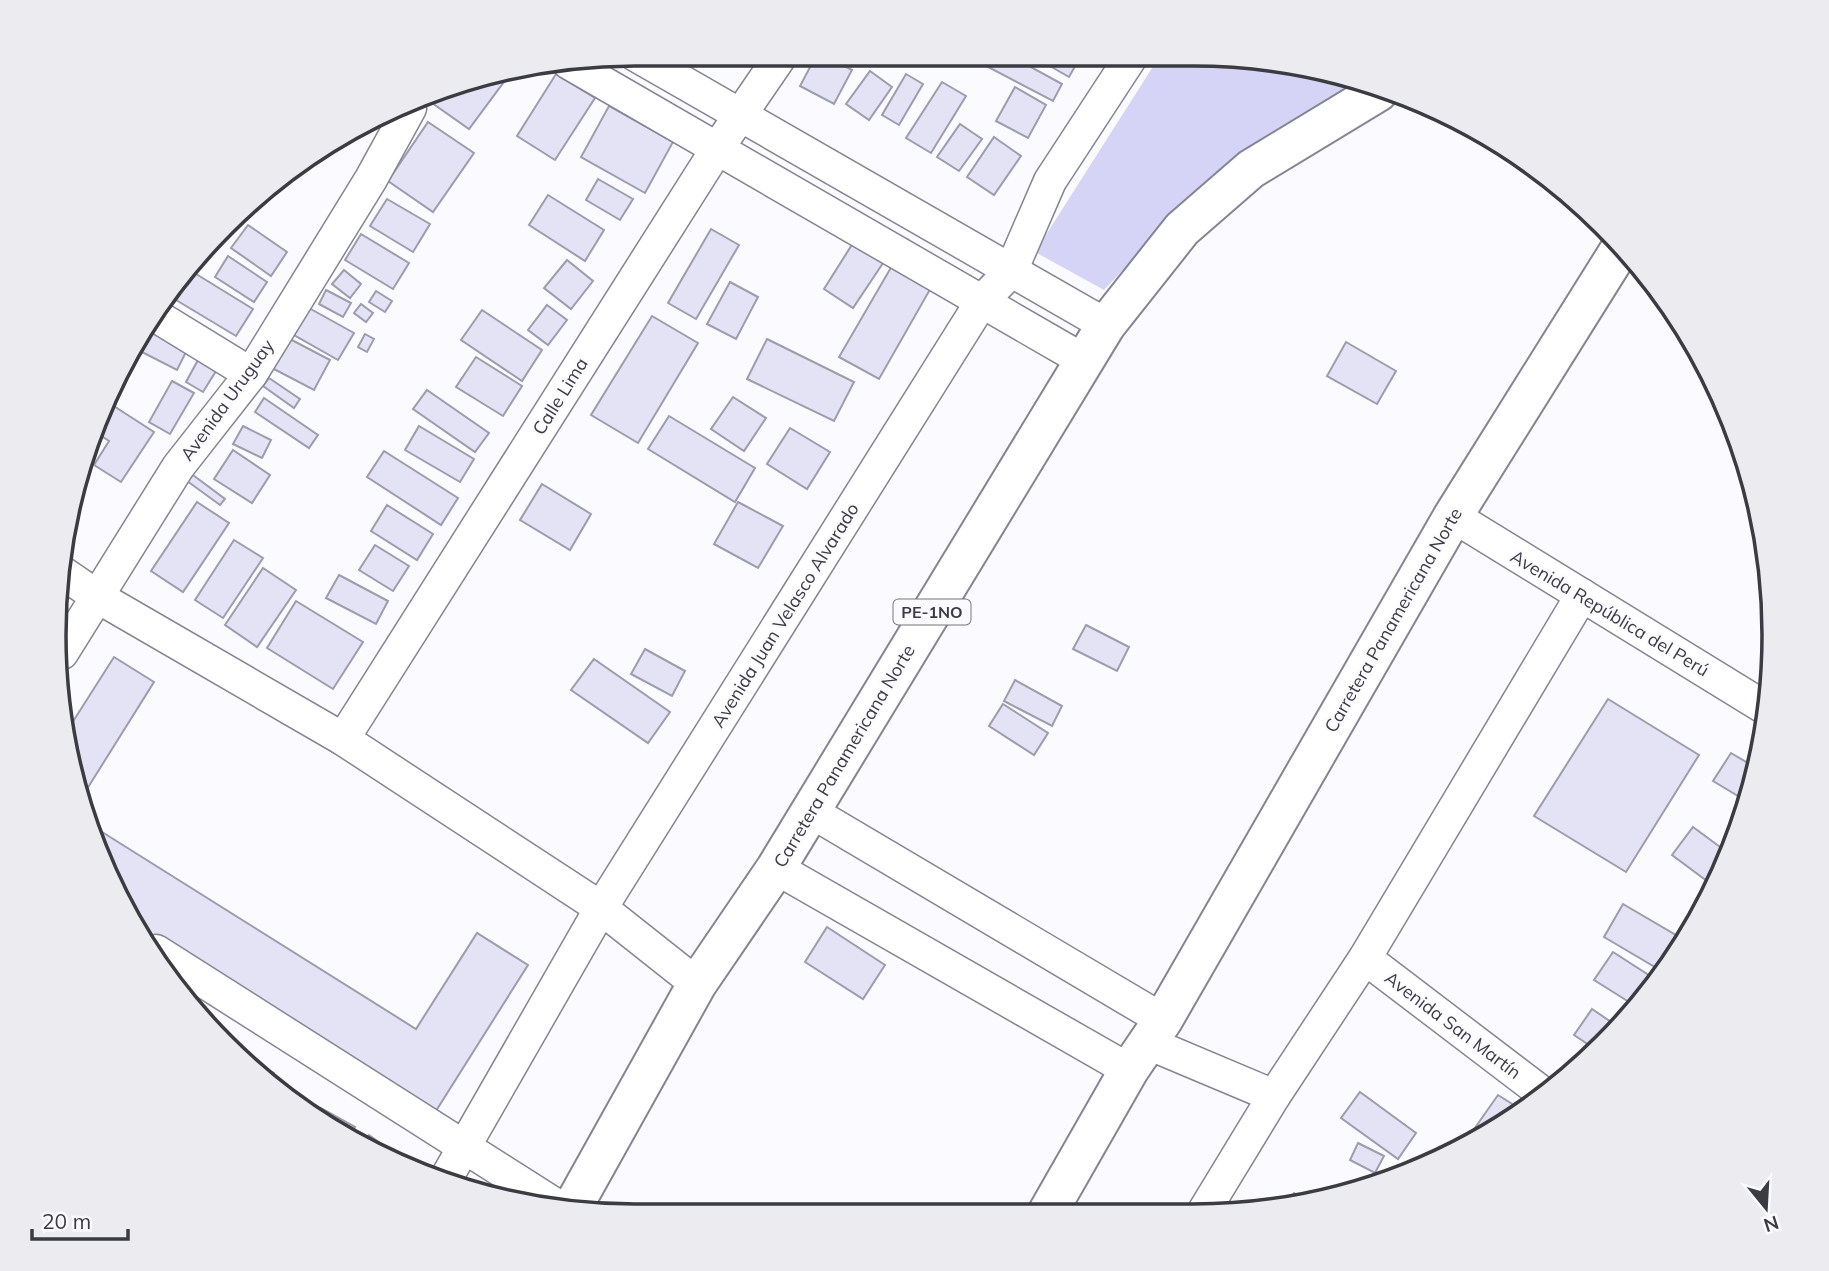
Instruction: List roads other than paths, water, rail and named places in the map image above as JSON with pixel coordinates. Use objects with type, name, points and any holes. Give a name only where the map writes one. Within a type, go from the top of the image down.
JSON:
[{"type":"main road","name":"Carretera Panamericana Norte","points":[[576,1201],[697,984],[776,868],[1106,325],[1182,229],[1251,169],[1372,96]]},
{"type":"main road","name":"Carretera Panamericana Norte","points":[[1053,1204],[1453,516],[1616,255]]},
{"type":"street","points":[[655,66],[1106,325]]},
{"type":"street","name":"Calle Lima","points":[[343,739],[717,149],[774,66]]},
{"type":"street","name":"Avenida Juan Velasco Alvarado","points":[[450,1173],[601,908],[982,301],[1011,271],[1050,181],[1125,66]]},
{"type":"street","points":[[580,69],[1085,360]]},
{"type":"street","name":"Avenida Uruguay","points":[[67,646],[178,467],[251,374],[371,178],[406,115]]},
{"type":"street","points":[[162,319],[251,374]]},
{"type":"street","name":"Avenida República del Perú","points":[[1453,516],[1759,703]]},
{"type":"street","points":[[70,578],[98,597],[343,739],[601,908],[697,984]]},
{"type":"street","points":[[1209,1204],[1274,1096],[1365,958],[1582,595]]},
{"type":"street","points":[[810,811],[1146,1044]]},
{"type":"street","points":[[776,868],[1146,1044],[1274,1096]]},
{"type":"street","points":[[166,957],[543,1197]]},
{"type":"street","name":"Avenida San Martín","points":[[1365,958],[1537,1089]]}]
